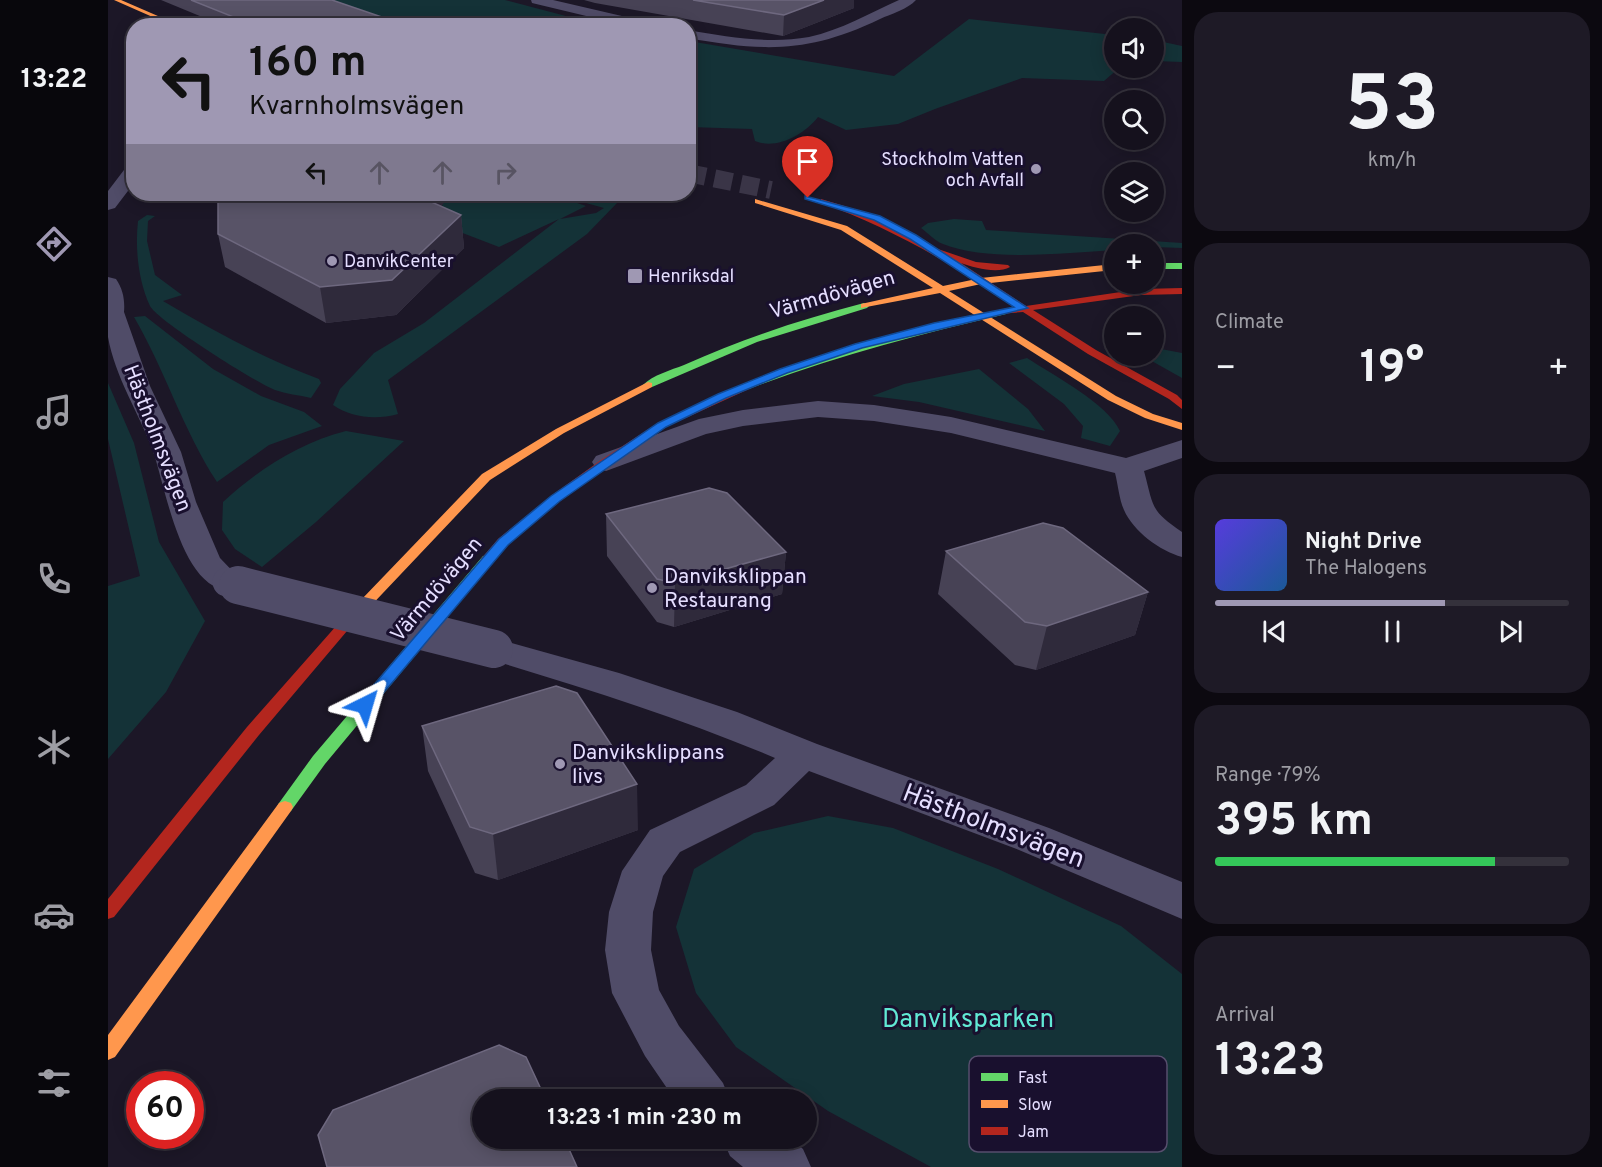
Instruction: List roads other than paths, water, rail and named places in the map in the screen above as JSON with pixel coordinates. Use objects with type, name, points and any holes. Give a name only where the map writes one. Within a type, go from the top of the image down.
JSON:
[{"type":"main road","points":[[117,0],[159,18]]},
{"type":"main road","points":[[108,5],[133,18]]},
{"type":"main road","points":[[815,199],[877,218],[935,251],[1067,338],[1173,397],[1182,406]]},
{"type":"main road","points":[[758,201],[844,228],[1113,398],[1149,416],[1182,427]]},
{"type":"main road","points":[[935,251],[975,265],[993,268],[1104,262]]},
{"type":"main road","points":[[1164,259],[1182,259]]},
{"type":"main road","points":[[1164,266],[1182,266]]},
{"type":"main road","name":"Värmdövägen","points":[[108,912],[257,726],[378,587],[485,478],[573,424],[655,381],[718,352],[813,319],[938,288],[1043,272],[1104,268]]},
{"type":"main road","name":"Värmdövägen","points":[[108,1051],[334,742],[503,542],[555,499],[605,463],[662,425],[722,396],[783,371],[859,346],[1023,308],[1141,292],[1182,291]]},
{"type":"street","points":[[537,0],[613,18]]},
{"type":"street","points":[[696,35],[752,43],[808,41],[831,34],[910,0]]},
{"type":"street","points":[[108,204],[126,180]]},
{"type":"street","name":"Hästholmsvägen","points":[[108,284],[113,301],[110,313],[137,386],[167,452],[181,502],[206,562],[227,582],[494,649],[669,703],[1044,843],[1182,901]]},
{"type":"street","points":[[605,463],[699,428],[743,418],[818,409],[874,413],[951,424],[1128,467],[1182,448]]},
{"type":"street","points":[[1128,467],[1139,510],[1148,523],[1182,547]]},
{"type":"street","points":[[697,1089],[662,1041],[636,993],[628,950],[631,912],[643,871],[665,841],[760,795],[803,754]]},
{"type":"street","points":[[762,1149],[784,1167]]},
{"type":"tunnel","points":[[696,175],[771,190]]},
{"type":"place","name":"Stockholm Vatten och Avfall","points":[[1036,169]]},
{"type":"place","name":"DanvikCenter","points":[[332,261]]},
{"type":"place","name":"Henriksdal","points":[[635,276]]},
{"type":"place","name":"Danviksklippan Restaurang","points":[[652,588]]},
{"type":"place","name":"Danviksklippans livs","points":[[560,764]]},
{"type":"park label","name":"Danviksparken","points":[[968,1018]]}]
